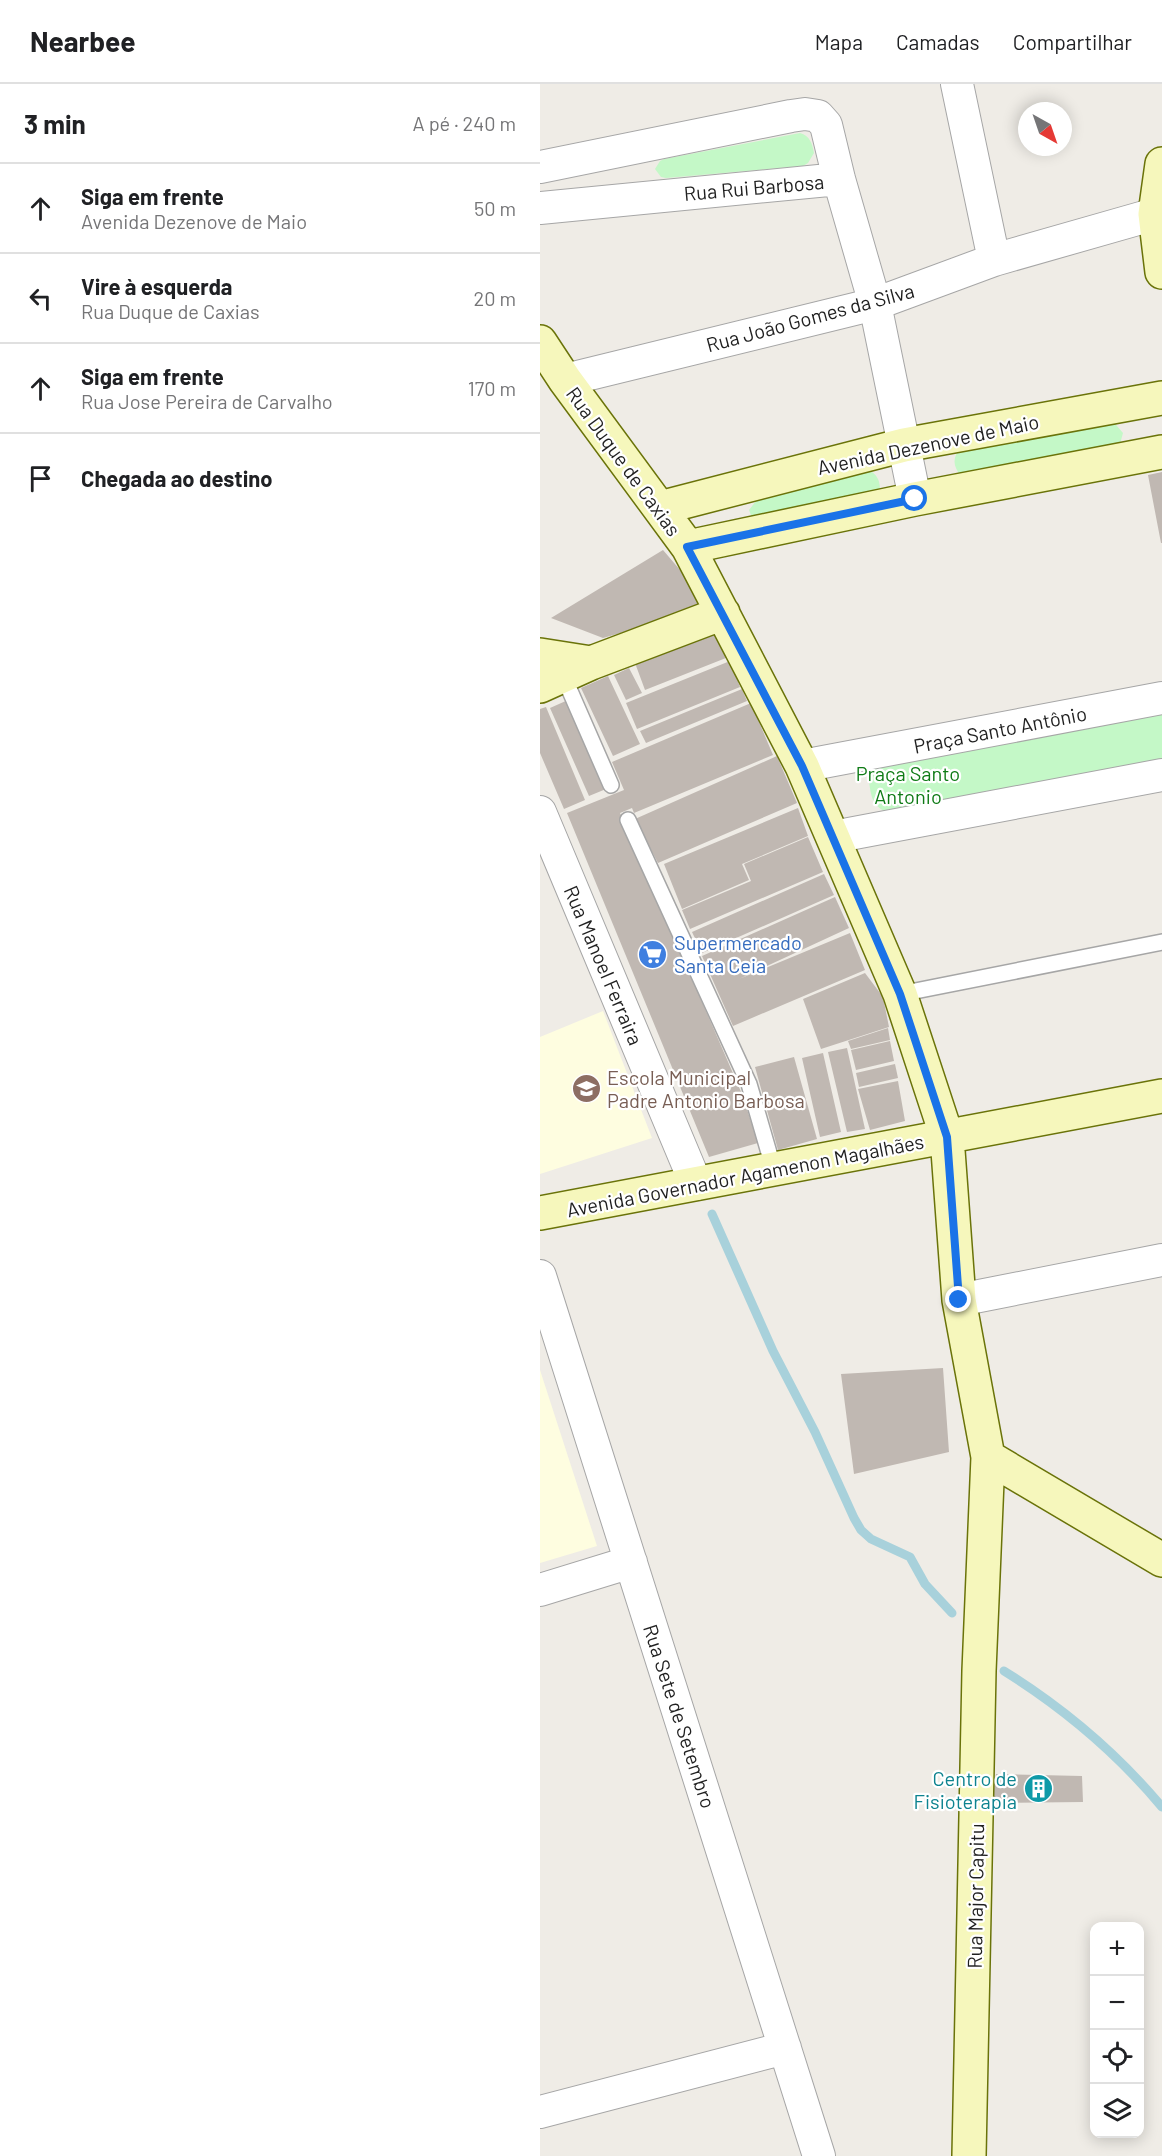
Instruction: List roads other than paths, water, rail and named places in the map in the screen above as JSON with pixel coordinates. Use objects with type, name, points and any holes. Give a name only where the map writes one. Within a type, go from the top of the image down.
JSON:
[{"type":"street","points":[[957,84],[994,260]]},
{"type":"street","points":[[540,167],[805,114],[818,116],[826,125],[838,179]]},
{"type":"street","points":[[1162,164],[1155,214],[1162,272]]},
{"type":"street","name":"Rua Rui Barbosa","points":[[540,208],[838,179],[875,304],[915,499]]},
{"type":"street","name":"Rua João Gomes da Silva","points":[[565,380],[875,304],[994,260],[1155,214]]},
{"type":"street","name":"Rua Duque de Caxias","points":[[540,342],[565,380],[687,547],[802,766],[900,994]]},
{"type":"street","name":"Avenida Dezenove de Maio","points":[[660,508],[904,445],[1162,398]]},
{"type":"street","points":[[687,547],[915,499],[1162,452]]},
{"type":"street","points":[[553,664],[723,613]]},
{"type":"street","name":"Praça Santo Antônio","points":[[802,766],[1162,698]]},
{"type":"street","points":[[833,837],[1162,775]]},
{"type":"street","name":"Rua Manoel Ferraira","points":[[540,812],[696,1184]]},
{"type":"street","name":"Rua Major Capitu","points":[[900,994],[947,1137],[959,1300],[988,1457],[980,1628],[969,2156]]},
{"type":"street","name":"Avenida Governador Agamenon Magalhães","points":[[540,1213],[1162,1096]]},
{"type":"street","points":[[959,1300],[1162,1260]]},
{"type":"street","name":"Rua Sete de Setembro","points":[[540,1276],[819,2156]]},
{"type":"street","points":[[988,1457],[1162,1560]]},
{"type":"street","points":[[540,1590],[631,1562]]},
{"type":"street","points":[[540,2112],[785,2048]]},
{"type":"lane","points":[[553,664],[611,785]]},
{"type":"lane","points":[[628,820],[750,1084],[774,1170]]},
{"type":"lane","points":[[900,994],[1162,942]]},
{"type":"waterway","points":[[712,1214],[773,1351],[815,1432],[861,1530],[871,1539],[910,1557],[925,1584],[952,1613]]},
{"type":"waterway","points":[[1004,1671],[1069,1716],[1089,1733],[1145,1787],[1162,1807]]},
{"type":"place","name":"Supermercado Santa Ceia","points":[[653,954]]},
{"type":"place","name":"Escola Municipal Padre Antonio Barbosa","points":[[586,1088]]},
{"type":"place","name":"Centro de Fisioterapia","points":[[1038,1789]]},
{"type":"park label","name":"Praça Santo Antonio","points":[[908,784]]}]
